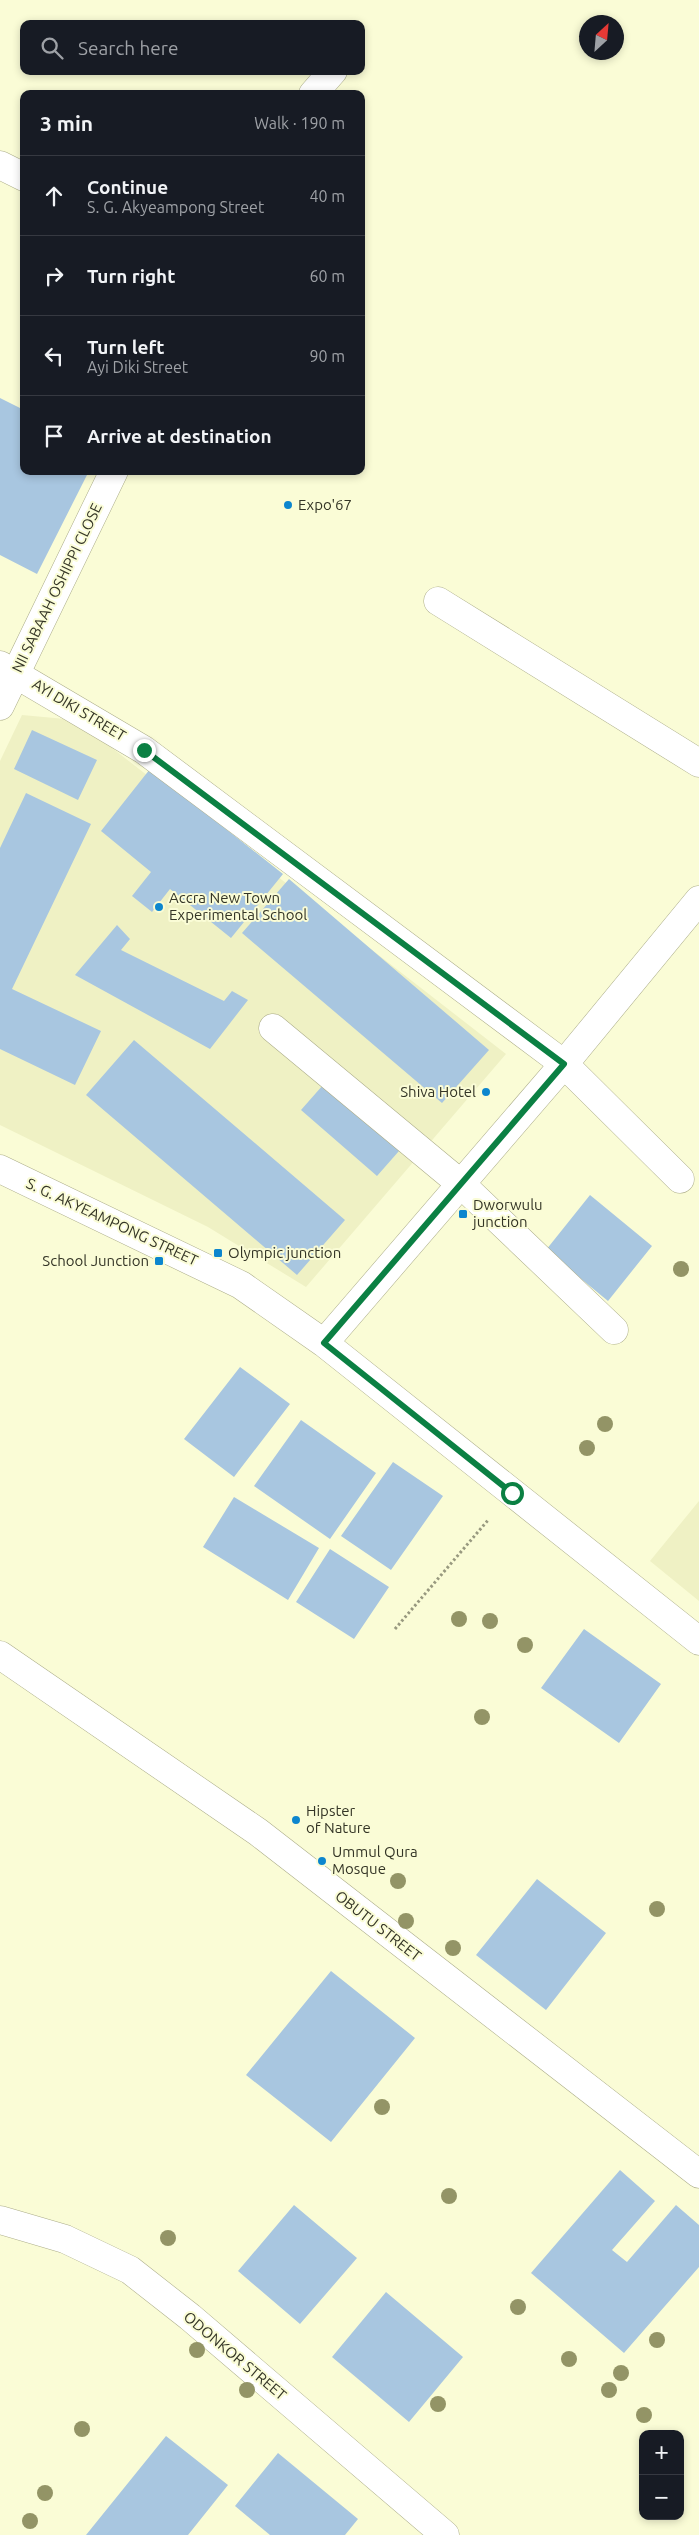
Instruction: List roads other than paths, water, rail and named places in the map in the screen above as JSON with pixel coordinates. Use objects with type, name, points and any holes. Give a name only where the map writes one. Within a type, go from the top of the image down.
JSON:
[{"type":"street","points":[[316,90],[330,75]]},
{"type":"street","points":[[0,165],[20,175]]},
{"type":"street","name":"NII SABAAH OSHIPPI CLOSE","points":[[0,706],[8,668],[112,475]]},
{"type":"street","points":[[438,601],[699,763]]},
{"type":"street","name":"AYI DIKI STREET","points":[[8,668],[144,750],[564,1064],[680,1179]]},
{"type":"street","points":[[324,1343],[564,1064],[699,900]]},
{"type":"street","points":[[273,1028],[461,1184],[614,1330]]},
{"type":"street","name":"S. G. AKYEAMPONG STREET","points":[[0,1169],[241,1285],[324,1343],[512,1493],[694,1628]]},
{"type":"street","name":"OBUTU STREET","points":[[0,1655],[258,1832],[699,2174]]},
{"type":"street","name":"ODONKOR STREET","points":[[0,2220],[65,2239],[130,2270],[190,2317],[445,2535]]},
{"type":"place","name":"Expo'67","points":[[288,505]]},
{"type":"place","name":"Accra New Town Experimental School","points":[[159,907]]},
{"type":"place","name":"Shiva Hotel","points":[[486,1092]]},
{"type":"place","name":"Dworwulu junction","points":[[463,1214]]},
{"type":"place","name":"Olympic junction","points":[[218,1253]]},
{"type":"place","name":"School Junction","points":[[159,1261]]},
{"type":"place","name":"Hipster of Nature","points":[[296,1820]]},
{"type":"place","name":"Ummul Qura Mosque","points":[[322,1861]]}]
